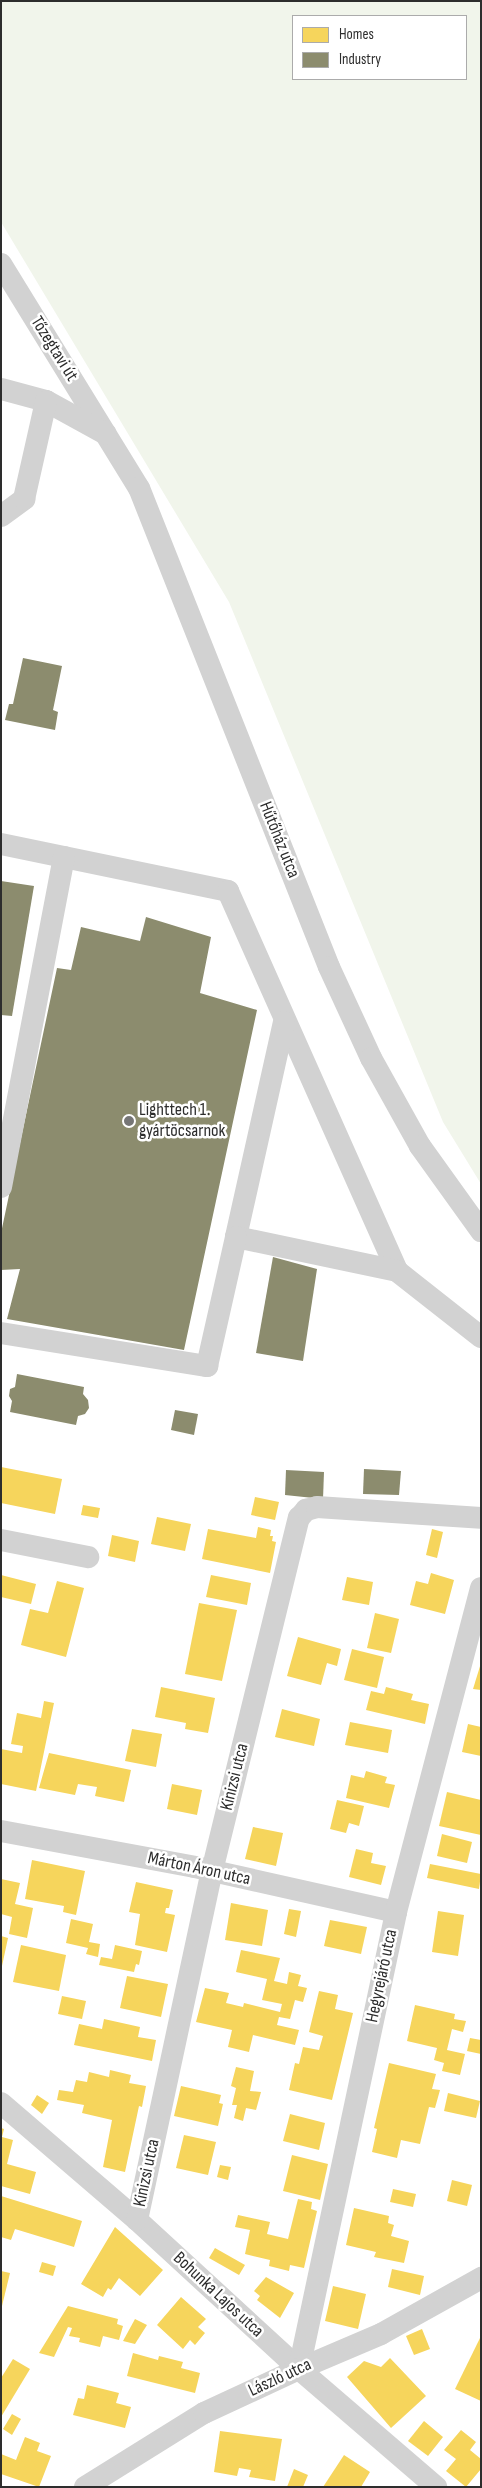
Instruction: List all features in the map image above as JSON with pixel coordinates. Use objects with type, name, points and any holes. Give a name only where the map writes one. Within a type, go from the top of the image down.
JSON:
[{"type":"street","name":"Tőzegtavi út","points":[[1,264],[107,434]]},
{"type":"street","points":[[1,389],[46,401],[107,434]]},
{"type":"street","points":[[1,516],[24,499],[46,401]]},
{"type":"street","name":"Hűtőház utca","points":[[107,434],[139,488],[329,967],[371,1058],[420,1146],[481,1231]]},
{"type":"street","points":[[1,844],[228,891],[284,1022],[397,1271]]},
{"type":"street","points":[[1,1187],[64,857]]},
{"type":"street","points":[[1,1333],[207,1366],[284,1022]]},
{"type":"street","points":[[236,1237],[397,1271],[481,1337]]},
{"type":"street","name":"Kinizsi utca","points":[[137,2220],[212,1871],[299,1518],[306,1510],[317,1507],[481,1518]]},
{"type":"street","points":[[1,1540],[88,1557]]},
{"type":"street","name":"Hegyrejáró utca","points":[[299,2369],[396,1912],[481,1588]]},
{"type":"street","name":"Márton Áron utca","points":[[1,1831],[212,1871],[396,1912]]},
{"type":"street","name":"Bohunka Lajos utca","points":[[1,2103],[137,2220],[299,2369],[436,2487]]},
{"type":"street","name":"László utca","points":[[85,2487],[204,2413],[381,2334],[481,2278]]},
{"type":"shaded area","points":[[1,1],[481,1],[481,1184],[443,1122],[229,602],[1,222]]},
{"type":"building: Homes","points":[[1,1467],[62,1479],[55,1514],[1,1503]]},
{"type":"building: Homes","points":[[255,1497],[279,1502],[275,1520],[251,1515]]},
{"type":"building: Homes","points":[[83,1505],[100,1508],[98,1518],[81,1515]]},
{"type":"building: Homes","points":[[157,1517],[191,1524],[185,1551],[151,1544]]},
{"type":"building: Homes","points":[[258,1527],[271,1530],[270,1536],[273,1536],[272,1541],[276,1542],[270,1573],[202,1559],[208,1529],[256,1538]]},
{"type":"building: Homes","points":[[432,1529],[443,1532],[437,1558],[426,1555]]},
{"type":"building: Homes","points":[[112,1535],[139,1541],[135,1562],[108,1556]]},
{"type":"building: Homes","points":[[431,1573],[454,1580],[445,1614],[410,1605],[416,1581],[428,1584]]},
{"type":"building: Homes","points":[[1,1575],[36,1584],[31,1604],[1,1597]]},
{"type":"building: Homes","points":[[211,1575],[251,1583],[247,1605],[206,1597]]},
{"type":"building: Homes","points":[[347,1577],[373,1582],[369,1605],[342,1600]]},
{"type":"building: Homes","points":[[57,1581],[84,1588],[66,1657],[21,1645],[30,1609],[48,1613]]},
{"type":"building: Homes","points":[[199,1603],[237,1610],[222,1681],[185,1674]]},
{"type":"building: Homes","points":[[375,1613],[399,1619],[391,1653],[367,1648]]},
{"type":"building: Homes","points":[[298,1637],[341,1649],[337,1666],[327,1663],[321,1685],[287,1676]]},
{"type":"building: Homes","points":[[352,1649],[384,1657],[377,1688],[344,1680]]},
{"type":"building: Homes","points":[[481,1663],[481,1690],[473,1689]]},
{"type":"building: Homes","points":[[161,1687],[215,1698],[208,1733],[185,1729],[186,1723],[155,1717]]},
{"type":"building: Homes","points":[[386,1687],[413,1694],[411,1700],[429,1704],[425,1724],[366,1710],[371,1691],[384,1694]]},
{"type":"building: Homes","points":[[44,1701],[54,1703],[36,1791],[1,1784],[1,1749],[22,1753],[23,1746],[11,1744],[17,1713],[41,1718]]},
{"type":"building: Homes","points":[[282,1709],[320,1719],[314,1746],[275,1737]]},
{"type":"building: Homes","points":[[350,1722],[392,1730],[388,1753],[345,1745]]},
{"type":"building: Homes","points":[[468,1724],[481,1727],[481,1756],[462,1752]]},
{"type":"building: Homes","points":[[132,1729],[162,1734],[156,1767],[125,1761]]},
{"type":"building: Homes","points":[[49,1753],[131,1770],[124,1802],[95,1796],[97,1787],[78,1784],[75,1795],[39,1788]]},
{"type":"building: Homes","points":[[366,1771],[387,1777],[385,1783],[395,1785],[389,1808],[346,1798],[351,1775],[364,1778]]},
{"type":"building: Homes","points":[[172,1784],[202,1790],[197,1815],[167,1809]]},
{"type":"building: Homes","points":[[447,1792],[481,1800],[481,1835],[439,1826]]},
{"type":"building: Homes","points":[[337,1800],[364,1806],[359,1826],[349,1823],[346,1833],[330,1829]]},
{"type":"building: Homes","points":[[253,1827],[283,1833],[276,1866],[245,1859]]},
{"type":"building: Homes","points":[[442,1834],[472,1842],[467,1863],[437,1856]]},
{"type":"building: Homes","points":[[356,1849],[373,1853],[371,1863],[386,1866],[381,1885],[349,1877]]},
{"type":"building: Homes","points":[[32,1860],[85,1871],[76,1915],[63,1912],[64,1906],[25,1899]]},
{"type":"building: Homes","points":[[430,1864],[481,1874],[479,1889],[427,1878]]},
{"type":"building: Homes","points":[[1,1879],[20,1883],[15,1904],[33,1908],[27,1938],[9,1934],[12,1917],[1,1914]]},
{"type":"building: Homes","points":[[136,1882],[173,1890],[169,1908],[166,1908],[165,1913],[175,1915],[167,1952],[135,1945],[140,1914],[129,1912]]},
{"type":"building: Homes","points":[[231,1903],[268,1910],[262,1946],[225,1940]]},
{"type":"building: Homes","points":[[289,1909],[301,1911],[296,1937],[284,1934]]},
{"type":"building: Homes","points":[[438,1911],[464,1915],[458,1956],[432,1952]]},
{"type":"building: Homes","points":[[71,1919],[93,1924],[89,1942],[100,1944],[98,1957],[86,1954],[88,1948],[66,1943]]},
{"type":"building: Homes","points":[[330,1920],[367,1927],[361,1954],[324,1946]]},
{"type":"building: Homes","points":[[1,1936],[8,1938],[2,1966],[1,1966]]},
{"type":"building: Homes","points":[[21,1945],[66,1955],[59,1991],[13,1982]]},
{"type":"building: Homes","points":[[115,1945],[142,1951],[139,1965],[136,1964],[134,1972],[99,1965],[101,1957],[112,1959]]},
{"type":"building: Homes","points":[[241,1950],[280,1958],[274,1981],[287,1984],[289,1972],[301,1975],[298,1986],[307,1988],[303,2002],[295,2000],[290,2019],[279,2017],[277,2025],[299,2030],[295,2045],[253,2035],[249,2052],[228,2047],[232,2030],[196,2022],[205,1988],[229,1993],[226,2003],[243,2007],[244,2003],[280,2012],[282,2004],[262,2000],[267,1979],[236,1972]]},
{"type":"building: Homes","points":[[127,1976],[168,1984],[161,2017],[120,2008]]},
{"type":"building: Homes","points":[[319,1991],[338,1995],[335,2009],[353,2013],[332,2100],[289,2090],[295,2063],[299,2064],[303,2047],[319,2050],[323,2036],[309,2032]]},
{"type":"building: Homes","points":[[62,1996],[86,2001],[82,2019],[58,2014]]},
{"type":"building: Homes","points":[[415,2005],[455,2014],[454,2019],[466,2021],[463,2032],[452,2029],[447,2050],[465,2054],[460,2075],[442,2071],[444,2063],[434,2060],[437,2048],[407,2041]]},
{"type":"building: Homes","points":[[104,2019],[140,2027],[138,2037],[156,2040],[152,2061],[74,2045],[79,2024],[102,2029]]},
{"type":"building: Homes","points":[[470,2038],[481,2040],[481,2054],[467,2051]]},
{"type":"building: Homes","points":[[389,2063],[436,2074],[432,2089],[440,2090],[435,2108],[429,2107],[420,2144],[401,2140],[397,2158],[372,2152],[377,2129],[374,2128]]},
{"type":"building: Homes","points":[[236,2067],[254,2071],[250,2091],[261,2092],[256,2110],[246,2108],[243,2121],[234,2118],[237,2105],[232,2105],[236,2088],[231,2086]]},
{"type":"building: Homes","points":[[110,2070],[131,2075],[129,2083],[146,2086],[142,2107],[139,2106],[125,2172],[103,2167],[112,2120],[82,2113],[84,2105],[57,2100],[59,2090],[73,2092],[76,2080],[87,2082],[89,2072],[109,2077]]},
{"type":"building: Homes","points":[[181,2086],[221,2095],[219,2103],[223,2104],[218,2126],[174,2116]]},
{"type":"building: Homes","points":[[448,2093],[480,2101],[476,2118],[444,2111]]},
{"type":"building: Homes","points":[[37,2095],[49,2103],[42,2114],[31,2105]]},
{"type":"building: Homes","points":[[290,2114],[325,2123],[319,2150],[283,2141]]},
{"type":"building: Homes","points":[[1,2128],[4,2129],[2,2137],[13,2140],[7,2164],[36,2172],[30,2194],[1,2186]]},
{"type":"building: Homes","points":[[184,2135],[216,2142],[208,2175],[176,2168]]},
{"type":"building: Homes","points":[[292,2155],[328,2164],[320,2200],[283,2191]]},
{"type":"building: Homes","points":[[220,2165],[231,2167],[228,2180],[217,2177]]},
{"type":"building: Homes","points":[[452,2180],[472,2185],[467,2206],[447,2201]]},
{"type":"building: Homes","points":[[393,2189],[416,2194],[413,2207],[390,2202]]},
{"type":"building: Homes","points":[[1,2196],[82,2221],[74,2247],[15,2229],[11,2240],[1,2237]]},
{"type":"building: Homes","points":[[298,2199],[312,2202],[311,2209],[317,2211],[304,2268],[290,2265],[289,2271],[269,2266],[270,2260],[245,2254],[250,2230],[235,2227],[238,2215],[270,2222],[267,2234],[288,2239]]},
{"type":"building: Homes","points":[[354,2208],[389,2216],[388,2223],[394,2225],[391,2236],[409,2241],[404,2263],[374,2257],[376,2252],[346,2245]]},
{"type":"building: Homes","points":[[115,2227],[163,2270],[140,2296],[119,2278],[111,2290],[108,2288],[103,2297],[81,2284]]},
{"type":"building: Homes","points":[[215,2248],[245,2265],[239,2275],[209,2258]]},
{"type":"building: Homes","points":[[42,2262],[56,2266],[53,2276],[39,2272]]},
{"type":"building: Homes","points":[[392,2269],[424,2276],[420,2295],[388,2287]]},
{"type":"building: Homes","points":[[1,2271],[10,2273],[2,2306],[1,2306]]},
{"type":"building: Homes","points":[[266,2277],[294,2293],[280,2318],[257,2300],[260,2296],[254,2291]]},
{"type":"building: Homes","points":[[333,2286],[366,2294],[358,2329],[325,2321]]},
{"type":"building: Homes","points":[[181,2297],[206,2319],[198,2327],[205,2333],[195,2345],[190,2340],[183,2349],[157,2325]]},
{"type":"building: Homes","points":[[68,2306],[118,2319],[117,2324],[123,2326],[119,2340],[103,2336],[100,2347],[79,2342],[80,2338],[69,2336],[72,2328],[68,2327],[54,2357],[39,2353]]},
{"type":"building: Homes","points":[[135,2319],[147,2325],[135,2344],[123,2341]]},
{"type":"building: Homes","points":[[422,2329],[430,2349],[414,2355],[406,2336]]},
{"type":"building: Homes","points":[[481,2336],[481,2401],[455,2389]]},
{"type":"building: Homes","points":[[133,2353],[158,2360],[159,2356],[183,2362],[181,2368],[200,2373],[195,2393],[127,2376]]},
{"type":"building: Homes","points":[[390,2358],[426,2396],[391,2428],[347,2377],[364,2361],[381,2367]]},
{"type":"building: Homes","points":[[13,2359],[30,2369],[1,2417],[1,2378]]},
{"type":"building: Homes","points":[[87,2385],[119,2393],[116,2403],[131,2407],[125,2428],[73,2415],[78,2398],[84,2399]]},
{"type":"building: Homes","points":[[12,2414],[21,2419],[12,2435],[3,2429]]},
{"type":"building: Homes","points":[[424,2421],[443,2437],[428,2456],[408,2441]]},
{"type":"building: Homes","points":[[461,2430],[476,2442],[470,2450],[481,2459],[481,2469],[466,2487],[446,2471],[456,2459],[444,2450]]},
{"type":"building: Homes","points":[[220,2431],[282,2439],[275,2481],[249,2477],[251,2470],[239,2468],[237,2476],[214,2472]]},
{"type":"building: Homes","points":[[25,2437],[40,2443],[37,2451],[51,2456],[39,2487],[1,2474],[1,2454],[16,2460]]},
{"type":"building: Homes","points":[[344,2455],[370,2472],[361,2487],[323,2487]]},
{"type":"building: Homes","points":[[294,2469],[308,2475],[303,2487],[287,2487]]},
{"type":"building: Industry","points":[[23,658],[62,666],[53,710],[58,712],[55,730],[5,720],[9,704],[13,704]]},
{"type":"building: Industry","points":[[1,881],[34,886],[12,1016],[1,1015]]},
{"type":"building: Industry","name":"Lighttech 1. gyártöcsarnok","points":[[146,917],[211,937],[200,993],[257,1010],[184,1350],[7,1319],[20,1269],[1,1270],[1,1233],[57,968],[71,970],[81,927],[140,941]]},
{"type":"building: Industry","points":[[273,1257],[317,1269],[303,1361],[256,1353]]},
{"type":"building: Industry","points":[[17,1374],[84,1387],[83,1394],[88,1400],[89,1408],[85,1414],[78,1416],[76,1425],[10,1412],[12,1401],[9,1396],[10,1389],[15,1387]]},
{"type":"building: Industry","points":[[175,1410],[198,1414],[194,1435],[171,1430]]},
{"type":"building: Industry","points":[[364,1469],[401,1471],[399,1495],[363,1494]]},
{"type":"building: Industry","points":[[286,1470],[324,1472],[323,1499],[285,1495]]},
{"type":"place","name":"Lighttech 1. gyártöcsarnok","points":[[129,1121]]}]
